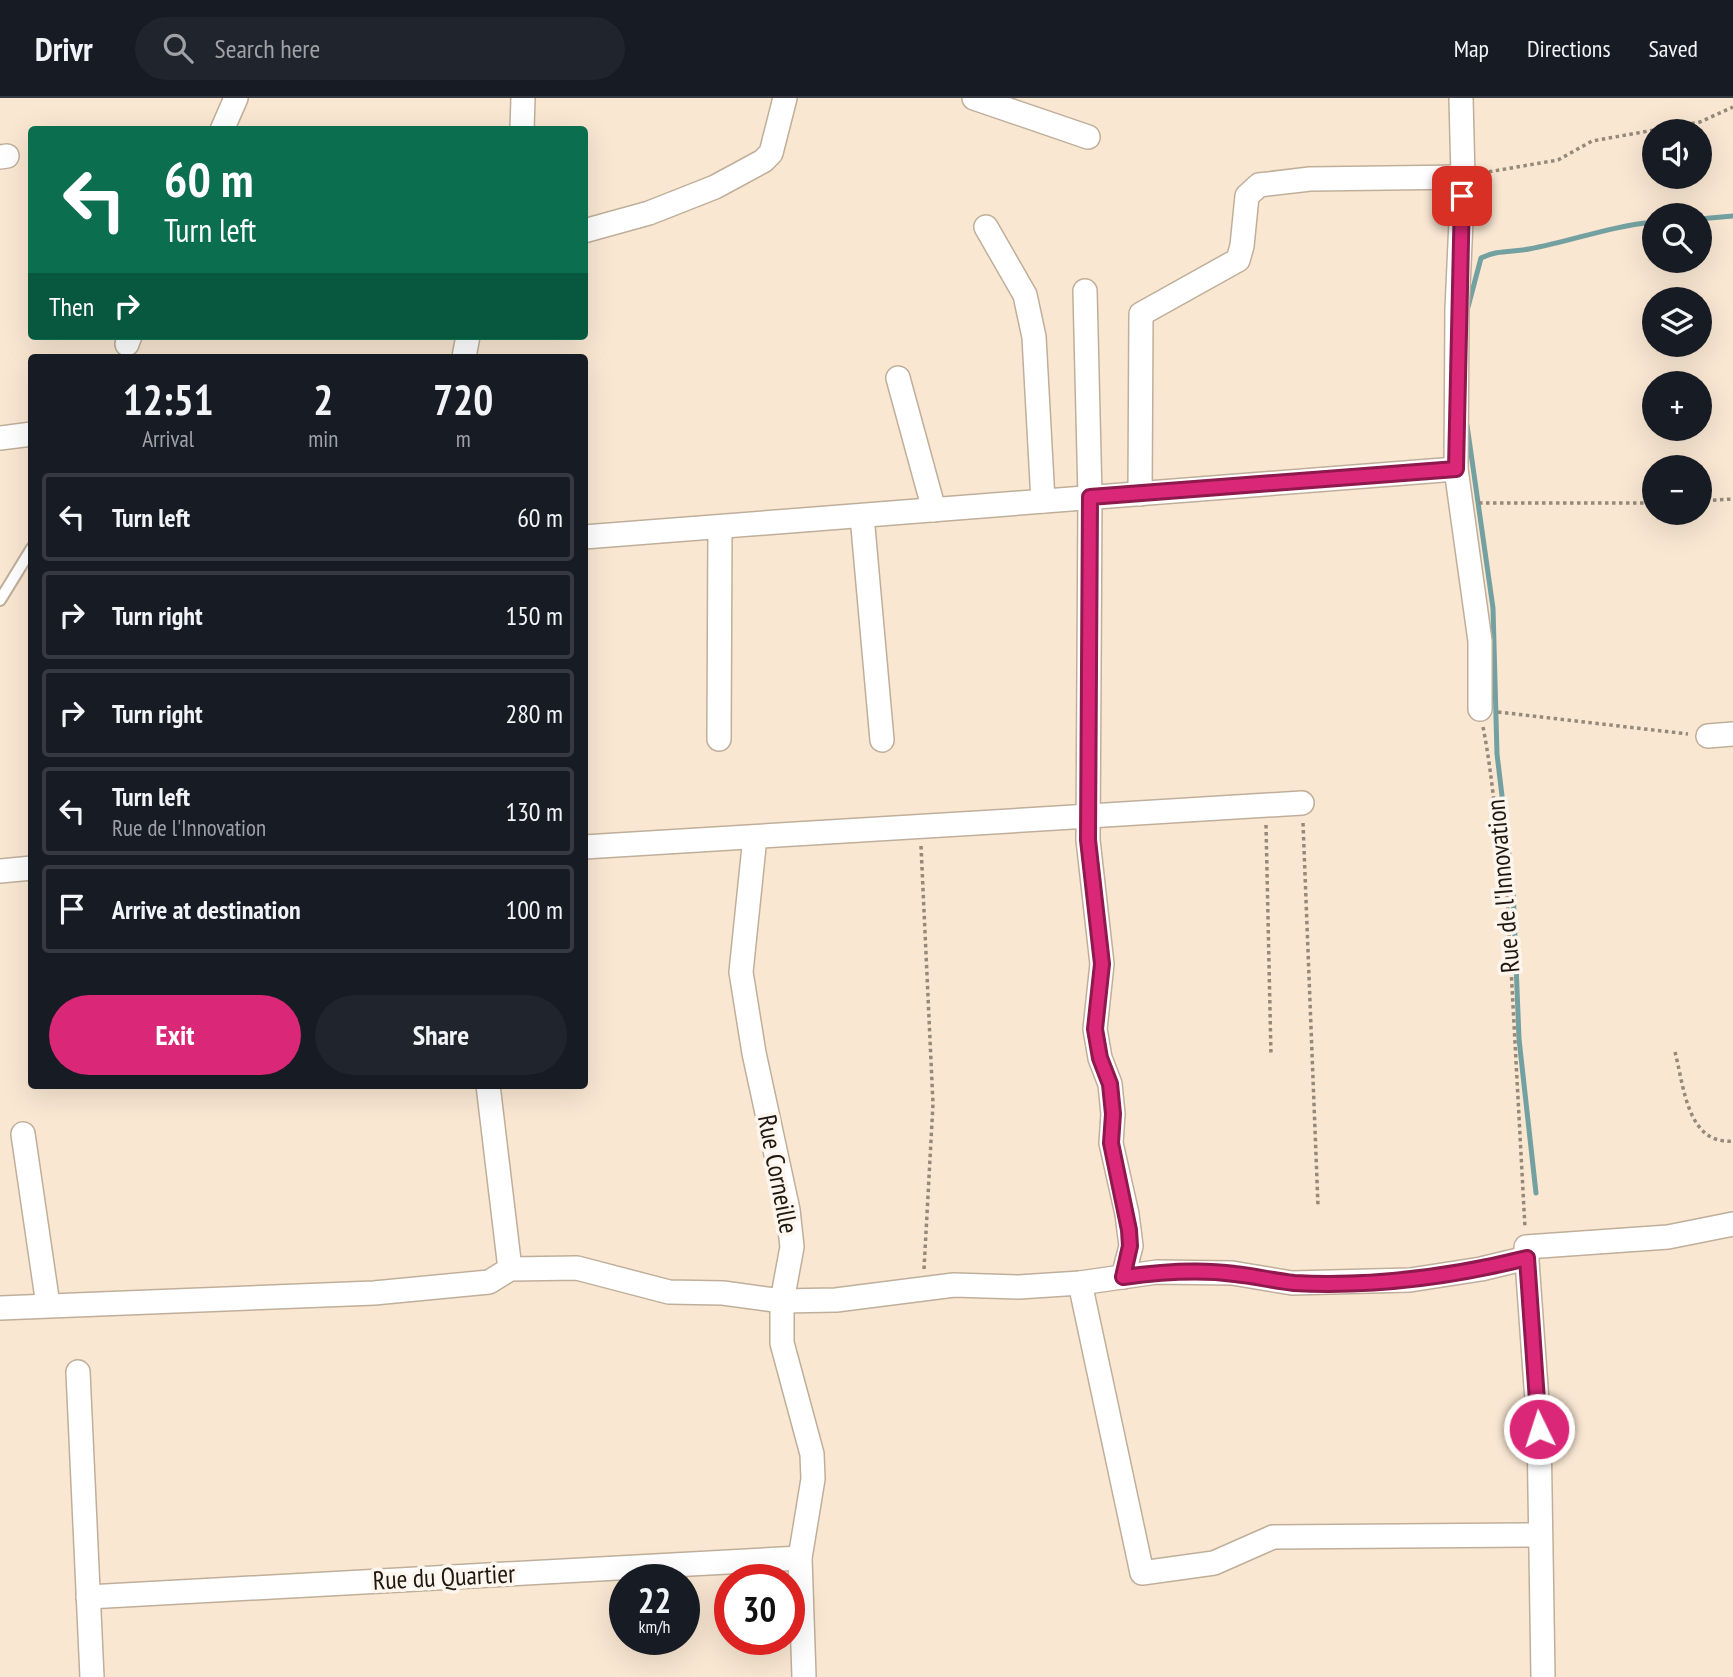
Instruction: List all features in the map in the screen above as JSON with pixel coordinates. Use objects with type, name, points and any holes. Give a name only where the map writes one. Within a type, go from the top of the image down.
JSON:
[{"type":"street","points":[[224,126],[236,98]]},
{"type":"street","points":[[522,126],[523,98]]},
{"type":"street","points":[[588,230],[649,214],[715,187],[763,161],[771,153],[785,98]]},
{"type":"street","points":[[974,98],[1088,137]]},
{"type":"street","points":[[1461,98],[1463,177],[1457,309],[1456,469],[1480,641],[1480,709]]},
{"type":"street","points":[[1140,494],[1141,314],[1238,260],[1247,196],[1259,185],[1310,179],[1463,177]]},
{"type":"street","points":[[986,227],[1017,277],[1025,295],[1032,327],[1043,501]]},
{"type":"street","points":[[1085,291],[1090,497],[1090,874],[1102,964],[1095,1029],[1100,1058],[1110,1084],[1113,1114],[1111,1143],[1127,1214],[1130,1246],[1123,1277]]},
{"type":"street","points":[[898,378],[934,510]]},
{"type":"street","points":[[0,438],[28,434]]},
{"type":"street","points":[[588,537],[1456,469]]},
{"type":"street","points":[[862,516],[882,740]]},
{"type":"street","points":[[719,739],[720,527]]},
{"type":"street","points":[[1708,736],[1733,734]]},
{"type":"street","points":[[588,847],[1302,803]]},
{"type":"street","name":"Rue Corneille","points":[[755,837],[741,972],[754,1053],[788,1210],[792,1247],[782,1301],[782,1343],[812,1454],[813,1479],[800,1558],[804,1677]]},
{"type":"street","points":[[0,871],[28,868]]},
{"type":"street","points":[[488,1089],[510,1269]]},
{"type":"street","points":[[23,1134],[48,1305]]},
{"type":"street","points":[[0,1308],[386,1292],[489,1282],[510,1269],[577,1268],[669,1292],[723,1293],[782,1301],[836,1300],[954,1285],[1019,1287],[1080,1283],[1157,1272],[1232,1273],[1292,1283],[1396,1281],[1481,1269],[1527,1252],[1668,1237],[1733,1224]]},
{"type":"street","points":[[1527,1252],[1539,1429],[1543,1677]]},
{"type":"street","points":[[1080,1283],[1142,1573],[1214,1563],[1273,1537],[1540,1535]]},
{"type":"street","points":[[78,1372],[92,1677]]},
{"type":"street","name":"Rue du Quartier","points":[[89,1597],[800,1558]]},
{"type":"lane","points":[[0,600],[28,554]]},
{"type":"path","points":[[1463,177],[1558,160],[1592,141],[1700,122],[1733,107]]},
{"type":"path","points":[[1712,500],[1733,499]]},
{"type":"path","points":[[1474,502],[1642,503]]},
{"type":"path","points":[[1480,709],[1708,736]]},
{"type":"path","name":"Rue de l'Innovation","points":[[1480,709],[1493,780],[1498,850],[1507,894],[1527,1252]]},
{"type":"path","points":[[1302,803],[1318,1206]]},
{"type":"path","points":[[1266,806],[1271,1056]]},
{"type":"path","points":[[921,827],[933,1104],[923,1289]]},
{"type":"path","points":[[1675,1052],[1694,1119],[1701,1132],[1712,1140],[1733,1141]]},
{"type":"waterway","points":[[1712,218],[1733,216]]},
{"type":"waterway","points":[[1468,307],[1481,258],[1642,224]]},
{"type":"waterway","points":[[1467,425],[1493,608],[1497,754],[1513,888],[1519,1039],[1536,1193]]},
{"type":"route","points":[[1462,196],[1457,309],[1456,469],[1090,497],[1088,840],[1102,964],[1095,1029],[1100,1058],[1110,1084],[1113,1114],[1111,1143],[1129,1230],[1130,1246],[1123,1277],[1157,1272],[1232,1273],[1292,1283],[1355,1283],[1410,1280],[1481,1269],[1527,1258],[1539,1429]]}]
